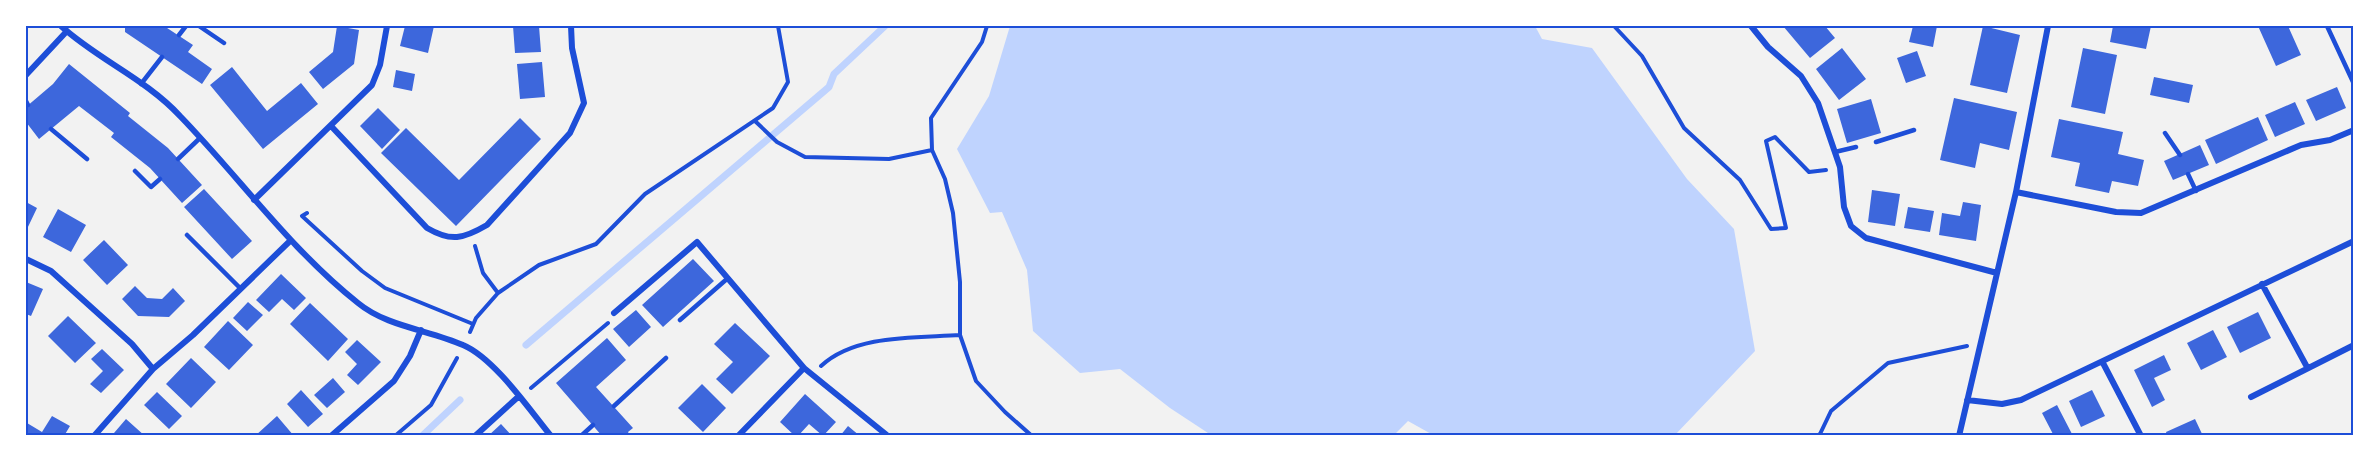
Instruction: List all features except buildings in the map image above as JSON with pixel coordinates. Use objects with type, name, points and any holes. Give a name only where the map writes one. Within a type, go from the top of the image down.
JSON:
[{"type":"street","points":[[60,26],[141,84],[178,114],[290,241],[360,305],[387,318],[465,345],[493,367],[551,435]]},
{"type":"street","points":[[254,200],[372,85],[380,65],[387,26]]},
{"type":"street","points":[[331,126],[427,228],[441,237],[460,238],[472,234],[487,225],[570,133],[584,103],[572,48],[571,26]]},
{"type":"street","points":[[1751,26],[1768,47],[1801,76],[1818,103],[1840,167],[1844,207],[1851,226],[1866,238],[1996,273]]},
{"type":"street","points":[[1959,435],[2016,192],[2048,26]]},
{"type":"street","points":[[26,75],[67,32]]},
{"type":"street","points":[[2016,192],[2116,212],[2141,213],[2301,145],[2330,140],[2354,129]]},
{"type":"street","points":[[94,435],[153,369],[193,336],[290,241]]},
{"type":"street","points":[[1967,400],[2002,404],[2021,400],[2103,363],[2354,241]]},
{"type":"street","points":[[614,314],[697,242],[804,368],[888,435]]},
{"type":"street","points":[[26,260],[51,271],[132,344],[153,369]]},
{"type":"street","points":[[2262,284],[2307,367]]},
{"type":"street","points":[[331,435],[393,381],[410,356],[421,330]]},
{"type":"street","points":[[2251,397],[2354,345]]},
{"type":"street","points":[[2103,363],[2141,435]]},
{"type":"street","points":[[738,435],[804,368]]},
{"type":"street","points":[[475,435],[518,397]]},
{"type":"lane","points":[[179,35],[186,26]]},
{"type":"lane","points":[[199,26],[224,43]]},
{"type":"lane","points":[[2327,26],[2354,84]]},
{"type":"lane","points":[[141,84],[162,57]]},
{"type":"lane","points":[[51,129],[87,159]]},
{"type":"lane","points":[[1876,142],[1914,130]]},
{"type":"lane","points":[[2165,133],[2180,155]]},
{"type":"lane","points":[[178,159],[200,138]]},
{"type":"lane","points":[[1835,152],[1856,147]]},
{"type":"lane","points":[[135,171],[151,187],[160,179]]},
{"type":"lane","points":[[2188,174],[2196,191]]},
{"type":"lane","points":[[187,235],[241,289]]},
{"type":"lane","points":[[680,320],[728,278]]},
{"type":"lane","points":[[614,406],[666,357]]},
{"type":"lane","points":[[581,435],[592,425]]},
{"type":"path","points":[[395,435],[430,405],[465,345],[476,318],[498,293],[539,265],[596,244],[645,194],[773,108],[788,82],[778,26]]},
{"type":"path","points":[[987,26],[982,42],[931,118],[932,150],[945,179],[953,213],[960,282],[960,335],[976,381],[1005,412],[1032,435]]},
{"type":"path","points":[[1614,26],[1642,56],[1684,128],[1740,180],[1771,229],[1786,228],[1766,141],[1775,137],[1809,172],[1840,167]]},
{"type":"path","points":[[755,122],[777,142],[805,157],[889,159],[932,150]]},
{"type":"path","points":[[307,213],[302,216],[362,271],[385,288],[473,324]]},
{"type":"path","points":[[472,234],[483,273],[498,293]]},
{"type":"path","points":[[518,397],[541,382],[608,323],[614,314]]},
{"type":"path","points":[[812,375],[833,354],[867,342],[960,335]]},
{"type":"path","points":[[1817,435],[1820,434],[1831,411],[1888,363],[1980,344]]},
{"type":"water","points":[[1010,26],[1535,26],[1542,39],[1592,48],[1687,179],[1734,229],[1755,351],[1675,435],[1433,435],[1408,421],[1394,435],[1213,436],[1170,408],[1120,369],[1080,373],[1033,331],[1027,270],[1002,212],[990,213],[957,149],[989,96]]},
{"type":"waterway","points":[[526,345],[829,87],[834,74],[885,26]]},
{"type":"waterway","points":[[422,436],[460,400]]}]
